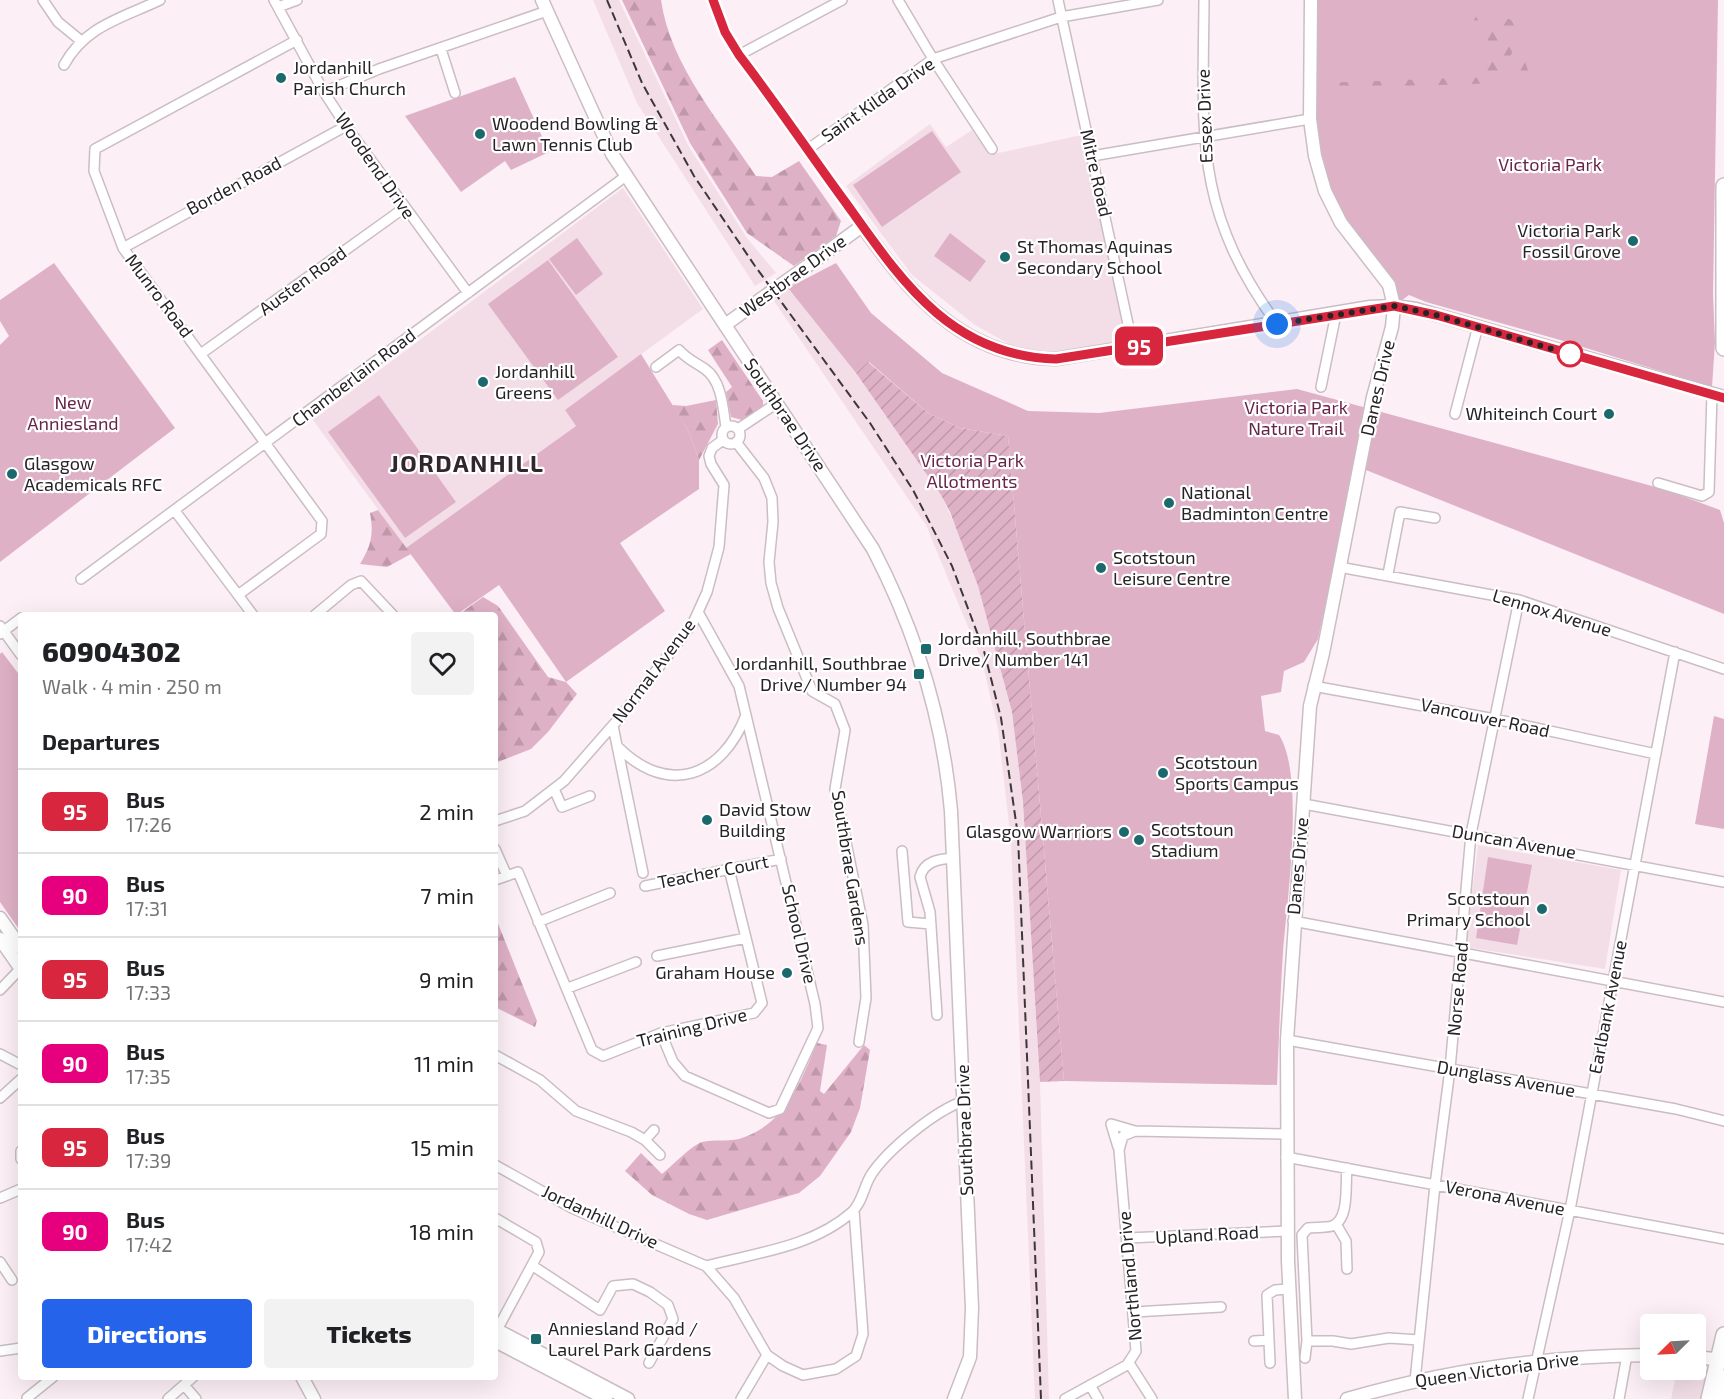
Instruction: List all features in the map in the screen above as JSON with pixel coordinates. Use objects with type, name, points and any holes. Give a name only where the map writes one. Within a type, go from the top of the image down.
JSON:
[{"type":"main road","points":[[1724,186],[1724,348]]},
{"type":"main road","points":[[1709,1399],[1721,1359],[1724,1335]]},
{"type":"main road","points":[[1720,1399],[1724,1378]]},
{"type":"street","points":[[43,0],[58,22],[80,40]]},
{"type":"street","points":[[64,65],[80,40],[113,20],[148,3],[160,0]]},
{"type":"street","points":[[276,4],[297,0]]},
{"type":"street","points":[[713,0],[725,32],[739,55],[901,279],[919,299],[944,320],[1002,350],[1038,359],[1056,359],[1394,306],[1478,326],[1718,396],[1709,492],[1702,496],[1658,483]]},
{"type":"street","points":[[739,55],[842,0]]},
{"type":"street","points":[[898,0],[992,149]]},
{"type":"street","name":"Mitre Road","points":[[1058,0],[1134,347]]},
{"type":"street","name":"Saint Kilda Drive","points":[[807,150],[933,58],[1061,17],[1158,0]]},
{"type":"street","name":"Essex Drive","points":[[1204,0],[1203,137],[1207,174],[1228,242],[1247,281],[1277,324]]},
{"type":"street","points":[[1311,0],[1310,119],[1315,156],[1325,191],[1341,223],[1389,285],[1394,306]]},
{"type":"street","name":"Woodend Drive","points":[[276,4],[324,92],[346,126],[468,293]]},
{"type":"street","points":[[324,92],[379,69],[441,49],[544,5]]},
{"type":"street","name":"Southbrae Drive","points":[[544,5],[600,131],[626,176],[873,549],[907,619],[930,688],[942,736],[950,791],[973,1332],[967,1368],[954,1399]]},
{"type":"street","name":"Munro Road","points":[[238,595],[321,534],[322,520],[123,248],[94,171],[95,149],[297,40]]},
{"type":"street","points":[[441,49],[455,93]]},
{"type":"street","points":[[1092,156],[1310,119]]},
{"type":"street","name":"Borden Road","points":[[123,248],[346,126]]},
{"type":"street","name":"Chamberlain Road","points":[[81,579],[176,511],[626,176]]},
{"type":"street","name":"Austen Road","points":[[202,353],[404,208]]},
{"type":"street","name":"Westbrae Drive","points":[[725,325],[862,226]]},
{"type":"street","name":"Danes Drive","points":[[1295,1399],[1288,1289],[1287,1040],[1293,921],[1313,686],[1323,653],[1373,397],[1392,327],[1394,306]]},
{"type":"street","points":[[1321,387],[1336,314]]},
{"type":"street","points":[[1455,414],[1478,326]]},
{"type":"street","points":[[656,367],[679,350],[689,362],[707,370],[719,388],[726,427]]},
{"type":"street","points":[[738,429],[777,403]]},
{"type":"street","points":[[732,425],[738,429],[740,438],[736,442],[728,443],[723,440],[722,431],[726,427],[732,425]]},
{"type":"street","name":"Normal Avenue","points":[[498,820],[525,811],[554,789],[613,726],[683,639],[707,592],[718,547],[725,496],[724,485],[709,456],[712,448],[723,440]]},
{"type":"street","name":"Southbrae Gardens","points":[[736,442],[764,478],[772,498],[773,522],[769,562],[771,583],[778,608],[812,691],[835,704],[845,730],[845,744],[835,789],[863,925],[866,998],[859,1041]]},
{"type":"street","points":[[176,511],[251,612]]},
{"type":"street","points":[[1388,574],[1400,512],[1435,518]]},
{"type":"street","name":"Lennox Avenue","points":[[1339,567],[1388,574],[1519,600],[1724,669]]},
{"type":"street","points":[[319,612],[351,585],[361,581],[390,612]]},
{"type":"street","name":"Norse Road","points":[[1415,1381],[1435,1185],[1450,1069],[1471,834],[1519,600]]},
{"type":"street","name":"School Drive","points":[[661,1033],[673,1062],[685,1076],[764,1112],[780,1109],[818,1028],[781,859],[739,686],[698,612]]},
{"type":"street","points":[[18,619],[1,630],[18,651]]},
{"type":"street","name":"Earlbank Avenue","points":[[1528,1399],[1570,1210],[1675,652]]},
{"type":"street","name":"Vancouver Road","points":[[1313,686],[1495,719],[1656,754]]},
{"type":"street","points":[[618,747],[645,768],[662,773],[685,775],[705,768],[730,748],[746,715]]},
{"type":"street","points":[[613,726],[643,873]]},
{"type":"street","points":[[554,789],[562,807],[590,796]]},
{"type":"street","name":"Duncan Avenue","points":[[1304,804],[1724,882]]},
{"type":"street","points":[[902,851],[908,922],[931,924]]},
{"type":"street","points":[[498,856],[507,876],[498,879]]},
{"type":"street","points":[[937,1015],[931,924],[920,877],[921,871],[931,862],[954,858]]},
{"type":"street","name":"Teacher Court","points":[[645,886],[781,859]]},
{"type":"street","name":"Training Drive","points":[[507,876],[518,872],[592,1050],[603,1056],[661,1033],[754,1013],[759,1009],[762,1003],[729,868]]},
{"type":"street","points":[[538,922],[610,892]]},
{"type":"street","points":[[0,918],[18,944]]},
{"type":"street","points":[[1293,921],[1724,1002]]},
{"type":"street","points":[[657,956],[746,938]]},
{"type":"street","points":[[0,939],[18,965]]},
{"type":"street","points":[[568,988],[636,962]]},
{"type":"street","points":[[0,990],[18,972]]},
{"type":"street","name":"Dunglass Avenue","points":[[1287,1040],[1676,1109],[1724,1121]]},
{"type":"street","points":[[0,1054],[18,1063]]},
{"type":"street","points":[[498,1057],[540,1080],[576,1111],[645,1140],[660,1155]]},
{"type":"street","points":[[0,1098],[18,1082]]},
{"type":"street","points":[[854,1210],[863,1334],[856,1356],[836,1368],[803,1375],[783,1366],[767,1354],[734,1298],[706,1266],[791,1244],[826,1231],[854,1210],[871,1175],[896,1148],[929,1122],[964,1101]]},
{"type":"street","name":"Northland Drive","points":[[1065,1399],[1129,1363],[1136,1351],[1119,1150],[1111,1124],[1135,1131],[1286,1134]]},
{"type":"street","points":[[645,1140],[654,1130]]},
{"type":"street","points":[[1119,1150],[1123,1136],[1135,1131]]},
{"type":"street","name":"Verona Avenue","points":[[1286,1157],[1724,1239]]},
{"type":"street","name":"Jordanhill Drive","points":[[498,1168],[572,1208],[706,1266]]},
{"type":"street","points":[[1305,1359],[1307,1341],[1302,1235],[1308,1228],[1336,1224],[1344,1213],[1347,1168]]},
{"type":"street","points":[[0,1198],[18,1190]]},
{"type":"street","points":[[498,1220],[536,1242],[539,1252],[498,1329]]},
{"type":"street","points":[[1336,1224],[1346,1241],[1347,1269]]},
{"type":"street","name":"Upland Road","points":[[1127,1238],[1287,1231]]},
{"type":"street","points":[[0,1262],[12,1280]]},
{"type":"street","points":[[533,1266],[600,1310],[613,1286],[633,1284],[668,1305],[673,1319],[649,1363]]},
{"type":"street","points":[[1270,1363],[1267,1295],[1275,1290],[1288,1289]]},
{"type":"street","points":[[1134,1312],[1221,1308]]},
{"type":"street","points":[[498,1334],[562,1370],[606,1399]]},
{"type":"street","points":[[1307,1341],[1351,1344],[1389,1338],[1419,1340]]},
{"type":"street","points":[[1254,1341],[1269,1340]]},
{"type":"street","points":[[0,1351],[18,1348]]},
{"type":"street","points":[[741,1399],[767,1354]]},
{"type":"street","name":"Queen Victoria Drive","points":[[1347,1399],[1415,1381],[1538,1361],[1640,1354]]},
{"type":"street","points":[[1619,1399],[1627,1355]]},
{"type":"street","points":[[1706,1358],[1721,1359]]},
{"type":"street","points":[[1129,1363],[1152,1399]]},
{"type":"street","points":[[562,1370],[628,1399]]},
{"type":"street","points":[[27,1398],[41,1380]]},
{"type":"street","points":[[168,1399],[190,1380]]},
{"type":"street","points":[[304,1380],[314,1399]]},
{"type":"street","points":[[312,1380],[322,1399]]},
{"type":"street","points":[[184,1385],[196,1399]]},
{"type":"street","points":[[1090,1385],[1098,1399]]},
{"type":"shaded area","points":[[593,0],[619,0],[689,147],[747,238],[776,273],[755,286],[637,103]]},
{"type":"shaded area","name":"St Thomas Aquinas Secondary School","points":[[930,124],[946,147],[972,130],[989,155],[1086,134],[1131,340],[1065,352],[1018,349],[975,325],[912,275],[846,186]]},
{"type":"shaded area","name":"Jordanhill Greens","points":[[623,188],[703,309],[565,410],[576,426],[406,548],[313,420]]},
{"type":"shaded area","points":[[788,288],[856,373],[941,495],[959,534],[978,586],[1012,712],[1023,802],[1040,1082],[1049,1399],[1035,1399],[1011,841],[998,729],[982,661],[926,525],[774,301]]},
{"type":"shaded area","name":"Scotstoun Primary School","points":[[1478,845],[1621,870],[1605,969],[1465,947]]},
{"type":"shaded area","points":[[1706,1370],[1708,1371],[1702,1399],[1671,1399],[1675,1380],[1706,1380]]},
{"type":"green space","points":[[622,0],[661,0],[666,24],[686,70],[756,176],[772,177],[799,161],[841,221],[836,236],[794,266],[747,233],[690,143]]},
{"type":"green space","name":"Victoria Park","points":[[1313,0],[1718,0],[1713,294],[1715,342],[1712,387],[1409,295],[1394,306],[1389,285],[1357,247],[1315,156]]},
{"type":"green space","points":[[1471,2],[1475,2],[1476,11],[1516,21],[1525,18],[1523,29],[1498,83],[1321,89],[1322,83],[1484,77],[1484,21],[1472,20]]},
{"type":"green space","points":[[1522,53],[1530,76],[1530,95],[1512,79]]},
{"type":"green space","name":"Woodend Bowling & Lawn Tennis Club","points":[[515,77],[549,152],[511,170],[505,161],[461,192],[405,116]]},
{"type":"green space","points":[[932,131],[961,172],[882,227],[853,185]]},
{"type":"green space","points":[[950,233],[986,261],[970,282],[934,256]]},
{"type":"green space","points":[[577,238],[603,274],[576,295],[549,259]]},
{"type":"green space","points":[[548,260],[618,357],[558,400],[488,304]]},
{"type":"green space","name":"New Anniesland","points":[[54,263],[175,428],[0,562],[0,345],[9,336],[0,321],[0,300]]},
{"type":"green space","name":"Scotstoun Sports Campus","points":[[836,263],[871,313],[942,373],[1028,411],[1099,413],[1297,389],[1663,489],[1720,510],[1724,523],[1724,614],[1356,466],[1318,639],[1304,662],[1284,671],[1281,692],[1261,696],[1265,731],[1279,735],[1287,753],[1293,808],[1277,1085],[1064,1081],[1008,436],[960,428],[928,413],[869,362],[856,373],[788,288]]},
{"type":"green space","points":[[722,340],[763,401],[763,406],[742,420],[731,417],[726,392],[732,387],[708,350]]},
{"type":"green space","name":"Jordanhill Greens","points":[[641,354],[688,430],[699,460],[699,489],[620,543],[665,611],[566,682],[499,585],[460,612],[454,612],[406,548],[576,426],[565,410]]},
{"type":"green space","name":"Victoria Park Allotments","points":[[868,362],[928,413],[960,428],[1008,436],[1064,1081],[1040,1082],[1023,802],[1012,712],[978,586],[950,512],[941,495],[856,373]]},
{"type":"green space","points":[[379,395],[456,502],[405,538],[328,432]]},
{"type":"green space","points":[[716,400],[718,424],[699,460],[688,430],[672,405],[686,406]]},
{"type":"green space","points":[[378,510],[411,554],[387,567],[360,564],[371,540],[370,513]]},
{"type":"green space","points":[[483,597],[498,606],[548,677],[566,682],[577,694],[548,732],[531,749],[498,762],[498,612],[462,612]]},
{"type":"green space","points":[[2,652],[18,673],[18,928],[0,902],[0,654]]},
{"type":"green space","points":[[1714,716],[1724,719],[1724,829],[1695,824]]},
{"type":"green space","points":[[1488,857],[1532,865],[1517,945],[1476,938]]},
{"type":"green space","points":[[498,924],[537,1021],[535,1027],[498,1008]]},
{"type":"green space","points":[[817,1043],[827,1045],[820,1091],[824,1094],[864,1045],[870,1050],[860,1108],[851,1132],[820,1176],[799,1193],[707,1220],[689,1214],[652,1195],[625,1171],[641,1153],[662,1174],[702,1142],[739,1139],[768,1124],[780,1113],[797,1088]]},
{"type":"railway","points":[[607,0],[642,83],[694,176],[755,266],[870,423],[913,490],[952,566],[984,651],[1001,718],[1018,836],[1041,1399]]},
{"type":"bus line","name":"95","points":[[713,0],[725,32],[739,55],[901,279],[919,299],[944,320],[971,336],[1002,350],[1038,359],[1056,359],[1371,307],[1394,306],[1416,309],[1478,326],[1724,398]]},
{"type":"place","name":"Jordanhill Parish Church","points":[[281,78]]},
{"type":"place","name":"Woodend Bowling & Lawn Tennis Club","points":[[480,134]]},
{"type":"place","name":"Victoria Park Fossil Grove","points":[[1633,241]]},
{"type":"place","name":"St Thomas Aquinas Secondary School","points":[[1005,257]]},
{"type":"place","name":"Jordanhill Greens","points":[[483,382]]},
{"type":"place","name":"Whiteinch Court","points":[[1609,414]]},
{"type":"place","name":"Glasgow Academicals RFC","points":[[12,474]]},
{"type":"place","name":"National Badminton Centre","points":[[1169,503]]},
{"type":"place","name":"Scotstoun Leisure Centre","points":[[1101,568]]},
{"type":"place","name":"Jordanhill, Southbrae Drive/ Number 141","points":[[926,649]]},
{"type":"place","name":"Jordanhill, Southbrae Drive/ Number 94","points":[[919,674]]},
{"type":"place","name":"Scotstoun Sports Campus","points":[[1163,773]]},
{"type":"place","name":"David Stow Building","points":[[707,820]]},
{"type":"place","name":"Glasgow Warriors","points":[[1124,832]]},
{"type":"place","name":"Scotstoun Stadium","points":[[1139,840]]},
{"type":"place","name":"Scotstoun Primary School","points":[[1542,909]]},
{"type":"place","name":"Graham House","points":[[787,973]]},
{"type":"place","name":"Anniesland Road / Laurel Park Gardens","points":[[536,1339]]},
{"type":"district","name":"JORDANHILL","points":[[467,464]]},
{"type":"route","points":[[1277,324],[1371,307],[1394,306],[1416,309],[1478,326],[1576,356],[1570,354]]},
{"type":"park label","name":"Victoria Park Nature Trail","points":[[1296,418]]}]
